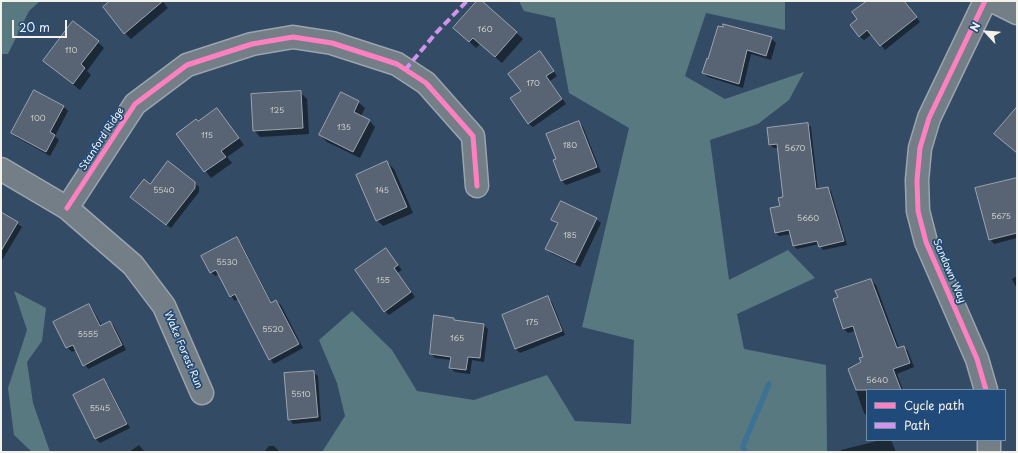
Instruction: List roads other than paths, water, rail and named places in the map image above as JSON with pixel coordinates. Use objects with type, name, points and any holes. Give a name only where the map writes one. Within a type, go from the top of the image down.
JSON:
[{"type":"street","name":"Sandown Way","points":[[985,1],[929,118],[920,148],[916,180],[918,211],[926,242],[977,359],[986,389]]},
{"type":"street","points":[[993,1],[1017,13]]},
{"type":"street","name":"Stanford Ridge","points":[[68,208],[135,104],[187,66],[252,44],[293,37],[332,43],[397,64],[426,83],[472,136],[477,186]]},
{"type":"street","name":"Wake Forest Run","points":[[1,169],[68,208],[133,265],[164,306],[202,393]]},
{"type":"street","points":[[989,441],[989,452]]},
{"type":"waterway","points":[[745,452],[743,446],[769,384]]}]
